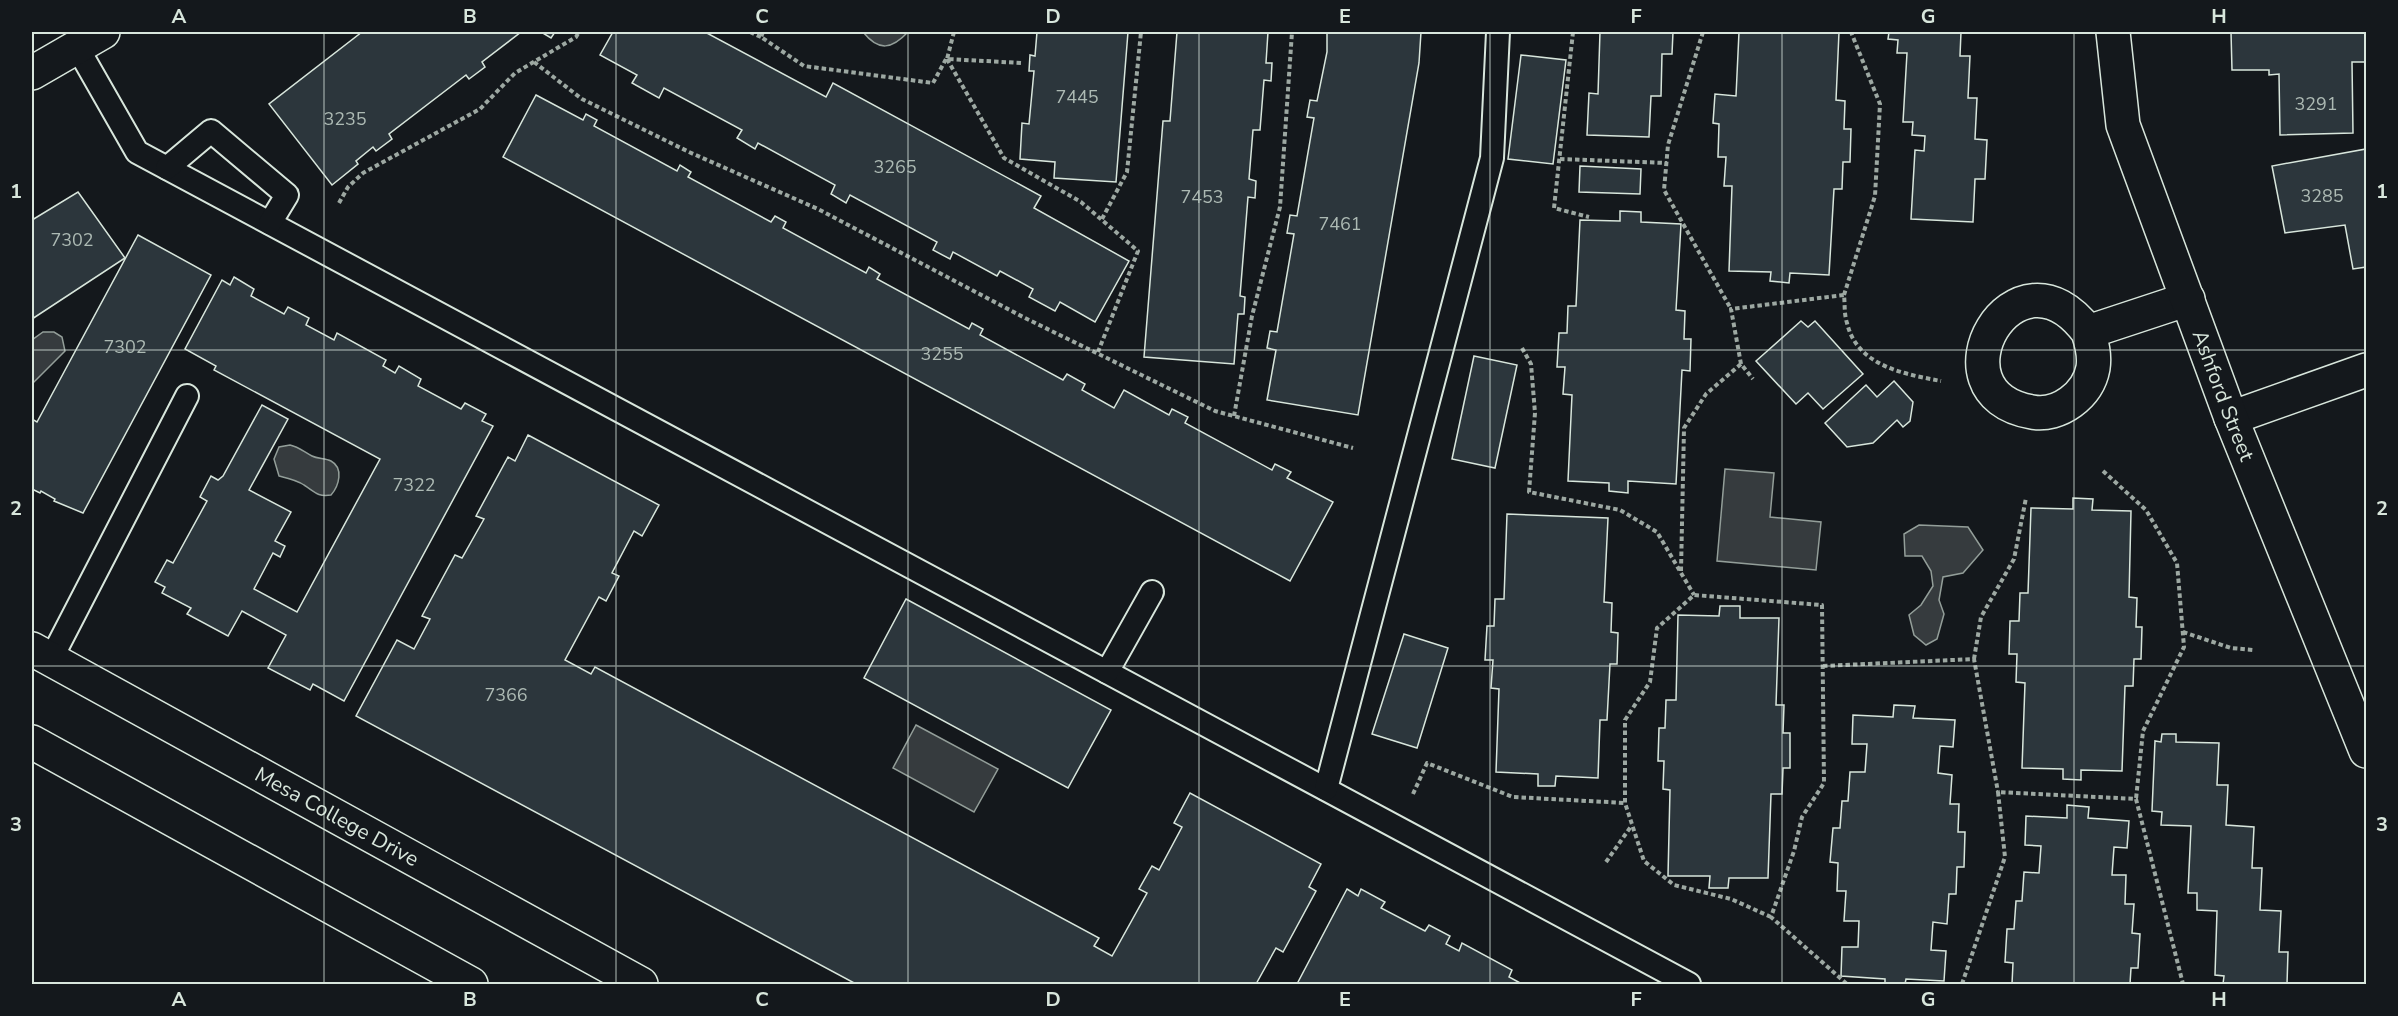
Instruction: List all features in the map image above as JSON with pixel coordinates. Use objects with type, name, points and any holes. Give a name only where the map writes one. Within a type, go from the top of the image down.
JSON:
[{"type":"street","name":"Ashford Street","points":[[2113,32],[2123,124],[2231,418],[2367,750]]},
{"type":"street","points":[[32,73],[90,39]]},
{"type":"street","points":[[2088,332],[2188,299]]},
{"type":"street","points":[[2231,418],[2367,370]]},
{"type":"street","name":"Mesa College Drive","points":[[41,654],[641,984]]},
{"type":"street","points":[[32,742],[471,984]]},
{"type":"lane","points":[[1326,789],[1492,158],[1498,32]]},
{"type":"lane","points":[[90,39],[137,152],[1689,984]]},
{"type":"lane","points":[[167,168],[211,131],[287,195],[270,223]]},
{"type":"lane","points":[[41,654],[187,396]]},
{"type":"lane","points":[[1107,672],[1152,592]]},
{"type":"path","points":[[339,203],[348,187],[363,173],[480,109],[515,73],[579,32]]},
{"type":"path","points":[[750,32],[804,66],[933,83],[947,58],[954,32]]},
{"type":"path","points":[[760,37],[763,32]]},
{"type":"path","points":[[1102,219],[1127,172],[1141,32]]},
{"type":"path","points":[[1234,416],[1252,316],[1280,207],[1292,32]]},
{"type":"path","points":[[1573,32],[1554,207],[1589,217]]},
{"type":"path","points":[[1703,32],[1668,145],[1664,190],[1731,309],[1741,364],[1753,379]]},
{"type":"path","points":[[1851,32],[1880,104],[1875,196],[1844,295],[1847,324],[1860,351],[1889,369],[1948,382]]},
{"type":"path","points":[[947,58],[1004,158],[1081,202],[1138,251],[1098,352]]},
{"type":"path","points":[[947,58],[1022,63]]},
{"type":"path","points":[[534,62],[582,99],[688,152],[818,209],[1025,318],[1215,411],[1353,448]]},
{"type":"path","points":[[1560,159],[1667,163]]},
{"type":"path","points":[[1731,309],[1844,295]]},
{"type":"path","points":[[1521,348],[1532,364],[1535,413],[1529,492],[1620,510],[1657,532],[1694,595]]},
{"type":"path","points":[[1681,572],[1684,429],[1706,394],[1741,364]]},
{"type":"path","points":[[2103,471],[2146,510],[2177,563],[2184,648],[2143,732],[2136,799],[2183,984]]},
{"type":"path","points":[[1962,984],[2005,857],[1998,792],[1974,659],[1981,617],[2014,559],[2026,498]]},
{"type":"path","points":[[1771,917],[1794,851],[1802,817],[1824,783],[1822,605],[1694,595],[1657,628],[1650,682],[1626,720],[1625,803],[1644,861],[1674,885],[1731,899],[1771,917],[1847,984]]},
{"type":"path","points":[[2183,632],[2231,648],[2253,650]]},
{"type":"path","points":[[1824,666],[1974,659]]},
{"type":"path","points":[[1398,827],[1427,763],[1513,796],[1625,803]]},
{"type":"path","points":[[1998,792],[2136,799]]},
{"type":"path","points":[[1606,862],[1632,825]]},
{"type":"shaded area","points":[[863,32],[908,32],[896,42],[886,46],[875,43]]},
{"type":"shaded area","points":[[43,332],[54,332],[62,337],[65,351],[32,384],[32,340]]},
{"type":"shaded area","points":[[290,445],[335,464],[339,477],[331,495],[319,495],[292,479],[279,476],[274,459],[279,447]]},
{"type":"shaded area","points":[[1725,469],[1774,473],[1770,517],[1821,522],[1816,570],[1717,561]]},
{"type":"shaded area","points":[[1919,525],[1968,527],[1983,550],[1963,573],[1943,577],[1939,600],[1944,614],[1937,639],[1926,645],[1914,635],[1909,615],[1921,605],[1933,586],[1931,571],[1922,556],[1905,556],[1904,534]]},
{"type":"shaded area","points":[[916,725],[998,769],[974,812],[893,768]]},
{"type":"building","points":[[362,32],[521,32],[482,62],[485,67],[469,79],[466,75],[389,134],[392,139],[376,151],[373,147],[356,161],[358,164],[332,185],[269,104]]},
{"type":"building","points":[[541,32],[555,32],[551,38]]},
{"type":"building","points":[[613,32],[705,32],[826,97],[833,83],[1041,196],[1034,208],[1129,261],[1095,322],[1060,302],[1055,311],[1029,297],[1033,289],[1000,271],[997,276],[953,252],[950,259],[933,250],[937,242],[850,195],[846,203],[831,194],[835,185],[758,143],[755,149],[737,138],[742,130],[664,88],[659,98],[632,83],[637,75],[600,55]]},
{"type":"building","points":[[1037,32],[1128,32],[1116,182],[1054,178],[1055,162],[1020,159],[1022,123],[1029,124],[1034,71],[1029,71],[1030,55],[1035,56]]},
{"type":"building","points":[[1177,32],[1268,32],[1266,63],[1272,63],[1271,81],[1264,80],[1260,130],[1253,130],[1249,179],[1256,181],[1255,198],[1248,197],[1240,296],[1245,297],[1244,314],[1238,314],[1234,364],[1144,357],[1163,121],[1170,121]]},
{"type":"building","points":[[1327,32],[1421,32],[1419,63],[1358,415],[1267,400],[1276,350],[1267,348],[1270,331],[1277,332],[1294,234],[1287,233],[1290,215],[1297,216],[1314,118],[1307,117],[1310,100],[1317,101],[1327,52]]},
{"type":"building","points":[[1600,32],[1673,32],[1672,54],[1662,54],[1661,96],[1651,96],[1649,137],[1587,135],[1589,93],[1598,94]]},
{"type":"building","points":[[1739,32],[1839,32],[1836,100],[1845,101],[1844,129],[1851,129],[1850,162],[1843,162],[1842,189],[1834,189],[1829,275],[1790,273],[1789,283],[1770,281],[1771,272],[1729,271],[1732,186],[1724,186],[1726,157],[1718,157],[1719,124],[1713,123],[1715,94],[1736,96]]},
{"type":"building","points":[[1889,32],[1961,32],[1960,56],[1970,56],[1968,98],[1977,98],[1975,139],[1987,140],[1985,179],[1975,179],[1973,222],[1911,219],[1915,150],[1924,151],[1925,136],[1912,135],[1913,122],[1903,122],[1907,53],[1897,53],[1898,40],[1888,39]]},
{"type":"building","points":[[2231,32],[2366,32],[2366,62],[2352,62],[2353,133],[2280,135],[2279,74],[2269,75],[2269,70],[2232,70]]},
{"type":"building","points":[[1521,55],[1566,60],[1553,164],[1508,159]]},
{"type":"building","points":[[536,95],[583,120],[586,114],[597,120],[594,126],[677,171],[680,165],[691,172],[688,177],[771,222],[775,216],[786,222],[783,228],[866,273],[869,267],[880,274],[877,279],[969,329],[972,323],[983,329],[980,335],[1063,380],[1067,374],[1085,384],[1082,390],[1114,408],[1124,390],[1169,415],[1172,409],[1188,417],[1185,423],[1272,470],[1275,464],[1291,472],[1287,478],[1333,502],[1290,581],[503,157]]},
{"type":"building","points":[[2366,149],[2366,267],[2353,269],[2345,225],[2285,233],[2272,166]]},
{"type":"building","points":[[1580,166],[1641,169],[1640,194],[1579,192]]},
{"type":"building","points":[[78,192],[125,258],[32,319],[32,220]]},
{"type":"building","points":[[1620,211],[1641,212],[1641,222],[1681,224],[1676,310],[1685,311],[1684,339],[1691,339],[1690,371],[1682,370],[1676,484],[1628,481],[1628,493],[1609,491],[1609,483],[1568,481],[1572,395],[1563,394],[1565,367],[1557,367],[1559,333],[1567,333],[1568,306],[1576,306],[1580,220],[1620,221]]},
{"type":"building","points":[[138,235],[211,275],[83,513],[54,501],[55,499],[41,491],[40,493],[32,489],[32,419],[37,422]]},
{"type":"building","points":[[234,277],[254,289],[251,296],[284,314],[288,307],[309,318],[306,325],[334,340],[337,333],[386,360],[383,366],[395,373],[399,366],[421,379],[418,386],[461,409],[465,403],[486,414],[482,421],[493,426],[344,701],[313,684],[310,690],[268,668],[286,635],[242,611],[228,636],[187,614],[191,608],[162,593],[165,587],[155,582],[167,560],[173,563],[207,501],[200,497],[211,476],[218,480],[223,476],[262,405],[288,419],[249,490],[291,512],[275,541],[285,546],[280,557],[273,553],[254,589],[297,612],[380,459],[214,370],[216,366],[185,349],[222,280],[230,285]]},
{"type":"building","points":[[1801,321],[1808,327],[1815,321],[1863,374],[1823,409],[1808,393],[1796,404],[1756,361]]},
{"type":"building","points":[[1474,356],[1517,365],[1495,468],[1452,459]]},
{"type":"building","points":[[1894,381],[1913,402],[1910,421],[1903,427],[1897,420],[1873,443],[1847,447],[1825,423],[1866,385],[1877,397]]},
{"type":"building","points":[[528,435],[659,505],[642,536],[634,531],[612,573],[619,576],[606,601],[599,597],[565,660],[591,674],[595,667],[1099,938],[1094,946],[1112,956],[1147,893],[1139,889],[1152,866],[1159,870],[1182,827],[1174,823],[1190,793],[1321,864],[1309,887],[1316,891],[1283,952],[1276,948],[1256,984],[856,984],[356,716],[397,640],[414,649],[430,619],[422,616],[455,555],[462,558],[484,519],[476,516],[508,457],[515,461]]},
{"type":"building","points":[[2073,498],[2093,499],[2092,510],[2131,511],[2129,597],[2137,598],[2136,627],[2142,627],[2141,659],[2134,659],[2133,686],[2125,686],[2122,771],[2081,770],[2081,780],[2063,779],[2063,769],[2022,768],[2025,683],[2016,682],[2017,654],[2009,654],[2010,621],[2019,621],[2020,593],[2028,593],[2031,508],[2073,509]]},
{"type":"building","points":[[1507,514],[1608,518],[1604,602],[1612,603],[1611,632],[1618,633],[1617,664],[1610,664],[1607,720],[1600,720],[1598,778],[1556,776],[1555,786],[1538,786],[1538,774],[1496,772],[1499,689],[1491,688],[1493,660],[1485,660],[1487,626],[1494,626],[1495,599],[1504,599]]},
{"type":"building","points":[[906,599],[1111,710],[1068,788],[864,678]]},
{"type":"building","points":[[1720,606],[1740,606],[1740,618],[1779,618],[1776,705],[1784,705],[1783,733],[1790,733],[1790,768],[1783,768],[1782,794],[1771,794],[1768,878],[1729,878],[1728,888],[1709,888],[1710,876],[1668,876],[1670,790],[1663,789],[1664,761],[1658,761],[1659,728],[1665,728],[1666,700],[1676,700],[1678,615],[1719,616]]},
{"type":"building","points":[[1404,634],[1448,648],[1417,748],[1372,734]]},
{"type":"building","points":[[1894,705],[1915,706],[1913,718],[1955,720],[1953,747],[1940,746],[1938,773],[1952,775],[1950,804],[1959,804],[1958,832],[1965,832],[1964,867],[1957,867],[1956,894],[1949,894],[1947,924],[1933,922],[1931,950],[1946,951],[1944,981],[1906,979],[1905,984],[1885,984],[1885,979],[1841,976],[1842,947],[1858,947],[1859,921],[1844,921],[1846,891],[1837,891],[1838,863],[1830,862],[1833,828],[1840,828],[1842,801],[1848,801],[1850,772],[1865,772],[1867,744],[1852,744],[1853,715],[1893,717]]},
{"type":"building","points":[[2162,734],[2176,734],[2176,742],[2219,743],[2217,785],[2228,785],[2226,825],[2254,827],[2252,868],[2262,868],[2260,910],[2281,911],[2279,952],[2288,952],[2287,984],[2223,984],[2224,976],[2215,975],[2217,911],[2197,910],[2197,893],[2188,893],[2191,826],[2161,825],[2162,812],[2152,811],[2155,741],[2161,742]]},
{"type":"building","points":[[2067,805],[2089,807],[2088,818],[2129,821],[2127,848],[2114,847],[2112,875],[2126,875],[2125,904],[2134,904],[2132,933],[2140,934],[2138,968],[2131,968],[2130,984],[2012,984],[2013,963],[2005,962],[2007,929],[2014,929],[2016,901],[2022,901],[2024,872],[2039,873],[2041,846],[2025,845],[2026,816],[2067,818]]},
{"type":"building","points":[[1347,889],[1358,896],[1361,889],[1385,902],[1381,908],[1425,931],[1429,925],[1450,936],[1446,944],[1459,951],[1462,943],[1512,970],[1509,977],[1522,984],[1297,984]]}]
